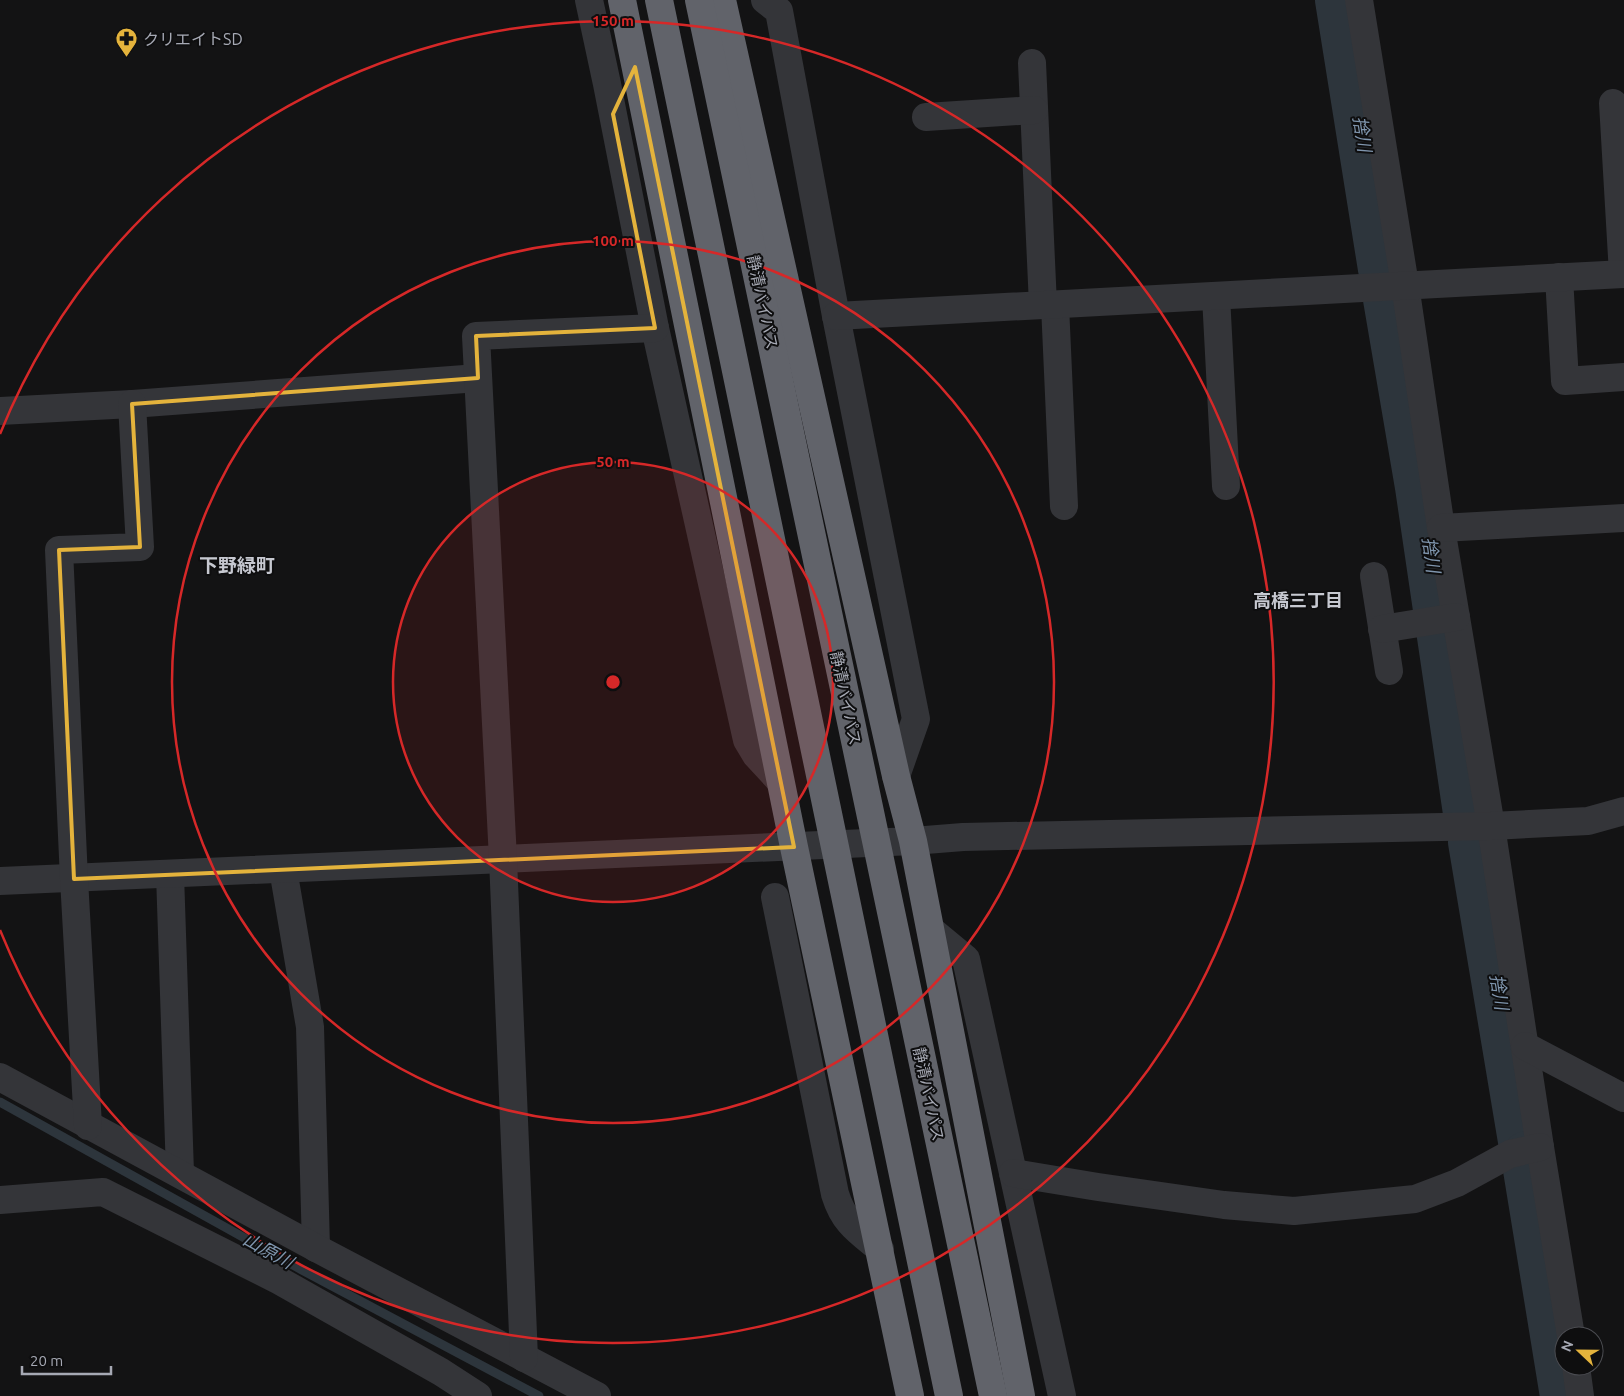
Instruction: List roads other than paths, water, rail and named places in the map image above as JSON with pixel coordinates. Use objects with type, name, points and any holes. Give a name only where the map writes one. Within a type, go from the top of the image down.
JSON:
[{"type":"highway","points":[[622,0],[780,781],[910,1396]]},
{"type":"highway","points":[[659,0],[949,1396]]},
{"type":"highway","name":"静清バイパス","points":[[699,0],[993,1396]]},
{"type":"highway","points":[[722,0],[896,776],[913,841],[1021,1396]]},
{"type":"street","points":[[589,0],[655,328],[747,740],[756,755],[780,781]]},
{"type":"street","points":[[765,0],[779,11],[836,316],[916,719],[896,776]]},
{"type":"street","points":[[1360,0],[1441,528],[1491,826],[1569,1326]]},
{"type":"street","points":[[1032,63],[1064,506]]},
{"type":"street","points":[[613,114],[621,92],[635,67]]},
{"type":"street","points":[[836,316],[1624,274],[1613,103]]},
{"type":"street","points":[[926,117],[1034,110]]},
{"type":"street","points":[[1559,277],[1566,381],[1624,377]]},
{"type":"street","points":[[1216,296],[1226,486]]},
{"type":"street","points":[[524,1358],[503,859],[476,336],[655,328]]},
{"type":"street","points":[[0,411],[132,404],[478,378]]},
{"type":"street","points":[[88,1126],[74,879],[59,550],[140,547],[132,404]]},
{"type":"street","points":[[1441,528],[1624,518]]},
{"type":"street","points":[[1374,576],[1389,671]]},
{"type":"street","points":[[1382,629],[1456,617]]},
{"type":"street","points":[[0,881],[913,841],[963,837],[1491,826],[1588,821],[1624,811]]},
{"type":"street","points":[[284,869],[310,1027],[316,1248]]},
{"type":"street","points":[[170,874],[180,1173]]},
{"type":"street","points":[[776,897],[840,1210],[854,1229],[880,1249]]},
{"type":"street","points":[[931,930],[966,959],[1062,1396]]},
{"type":"street","points":[[796,996],[800,972],[812,933]]},
{"type":"street","points":[[1525,1046],[1624,1098]]},
{"type":"street","points":[[0,1077],[316,1248],[597,1396]]},
{"type":"street","points":[[1013,1173],[1224,1205],[1294,1211],[1415,1199],[1457,1183],[1510,1154],[1540,1147]]},
{"type":"street","points":[[0,1200],[103,1192],[280,1282],[441,1372],[478,1396]]},
{"type":"street","points":[[1577,1376],[1580,1396]]},
{"type":"waterway","name":"捨川","points":[[1341,0],[1384,269]]},
{"type":"waterway","name":"捨川","points":[[1389,299],[1421,487],[1469,813]]},
{"type":"waterway","name":"捨川","points":[[1474,842],[1524,1141]]},
{"type":"waterway","name":"山原川","points":[[0,1102],[302,1270],[539,1396]]},
{"type":"waterway","name":"捨川","points":[[1527,1157],[1566,1396]]},
{"type":"place","name":"クリエイトSD","points":[[127,58]]},
{"type":"district","name":"下野緑町","points":[[237,565]]},
{"type":"district","name":"高橋三丁目","points":[[1298,601]]}]
